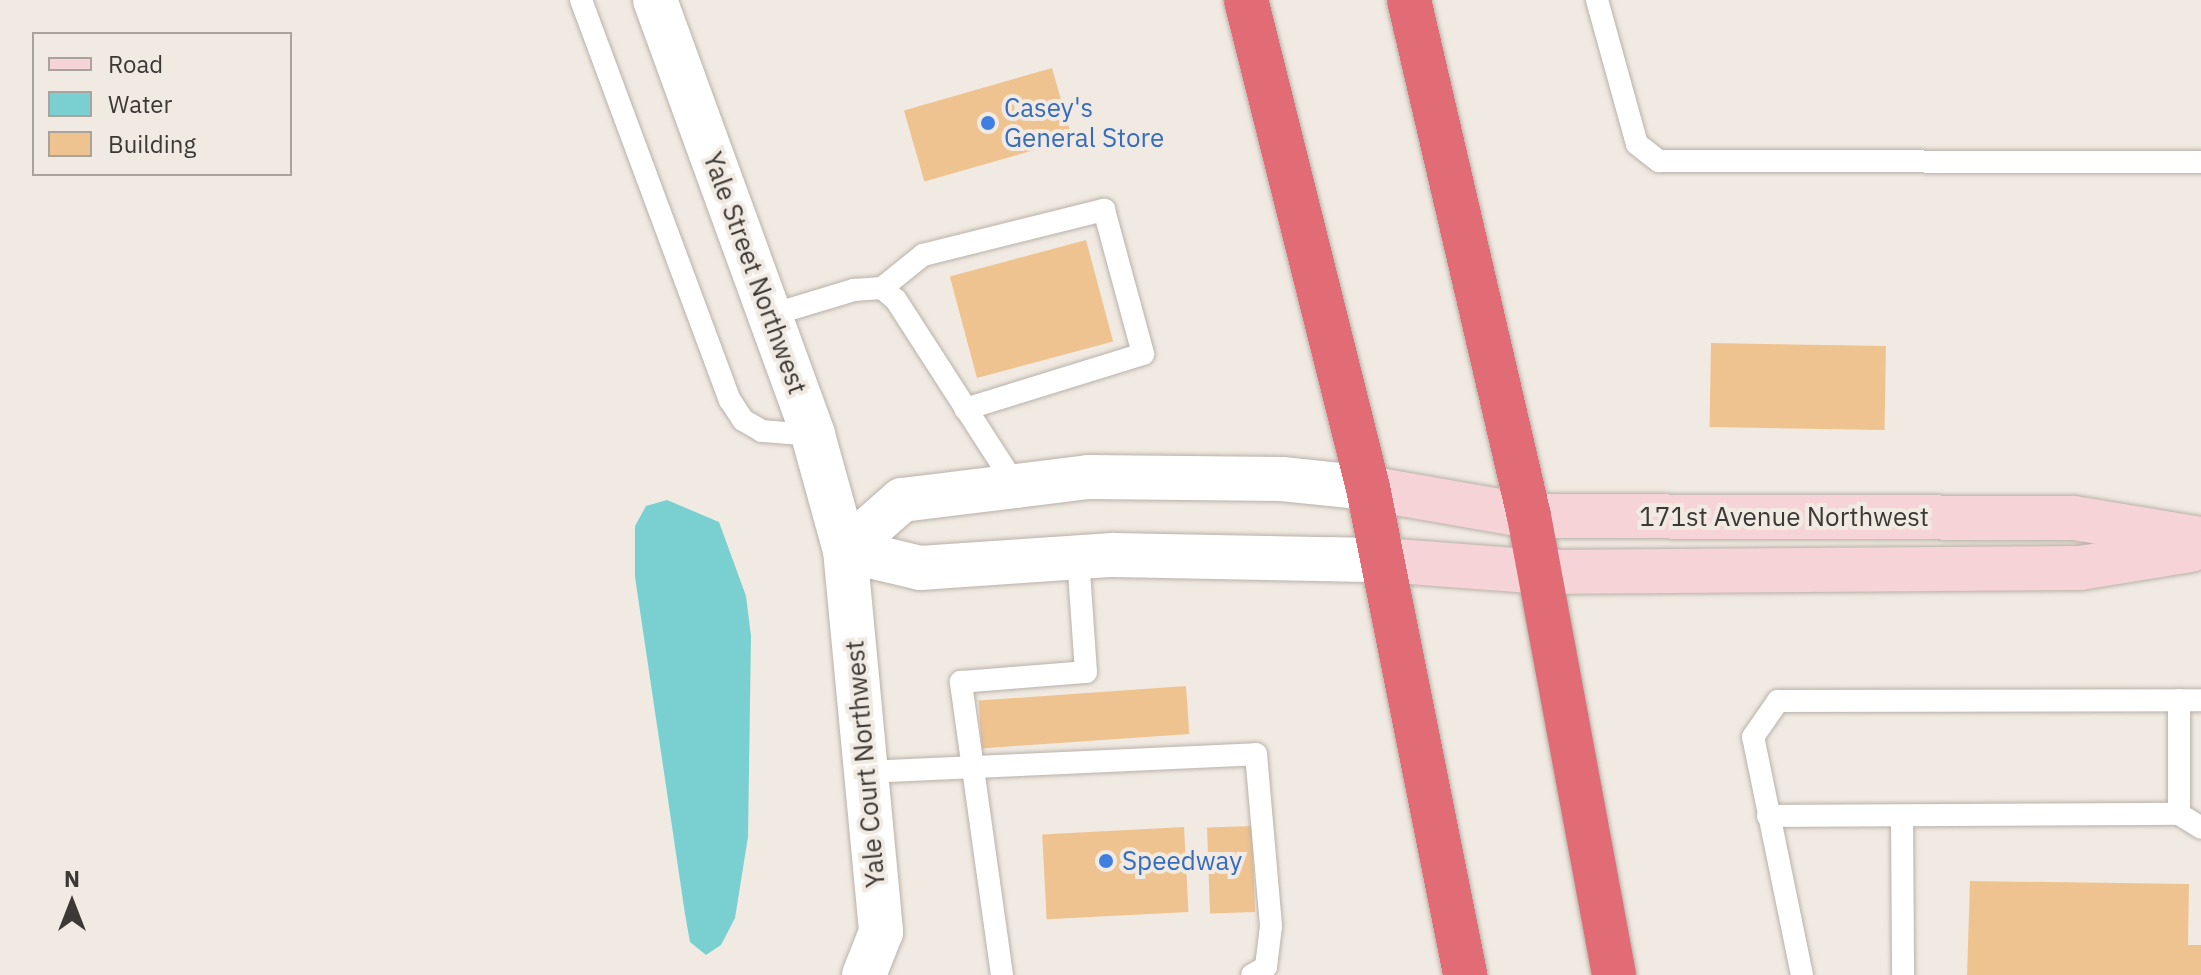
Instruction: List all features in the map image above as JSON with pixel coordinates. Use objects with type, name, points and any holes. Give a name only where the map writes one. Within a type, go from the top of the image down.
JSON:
[{"type":"highway","points":[[1246,0],[1368,488],[1465,975]]},
{"type":"highway","points":[[1409,0],[1541,572],[1614,975]]},
{"type":"street","name":"Yale Street Northwest","points":[[655,0],[813,435],[845,550]]},
{"type":"street","points":[[845,550],[902,500],[1088,477],[1267,479],[1368,488]]},
{"type":"street","name":"171st Avenue Northwest","points":[[1368,488],[1529,516],[2074,518],[2201,539]]},
{"type":"street","name":"171st Avenue Northwest","points":[[1383,560],[1541,572],[2080,568],[2201,548]]},
{"type":"street","points":[[845,550],[920,568],[1078,557],[1383,560]]},
{"type":"street","name":"Yale Court Northwest","points":[[845,550],[881,932],[864,975]]},
{"type":"lane","points":[[581,0],[730,400],[743,420],[762,431],[813,435]]},
{"type":"lane","points":[[1597,0],[1637,144],[1659,161],[2201,162]]},
{"type":"lane","points":[[771,315],[854,290],[882,288],[923,255],[1104,210],[1143,354],[965,409]]},
{"type":"lane","points":[[882,288],[896,300],[1016,486]]},
{"type":"lane","points":[[1002,975],[976,767],[961,682],[1086,672],[1078,557]]},
{"type":"lane","points":[[1802,975],[1753,737],[1778,701],[2190,700],[2179,814]]},
{"type":"lane","points":[[866,772],[1256,754],[1271,926],[1266,967],[1252,975]]},
{"type":"lane","points":[[1768,816],[2179,814],[2201,828]]},
{"type":"lane","points":[[1902,816],[1903,975]]},
{"type":"water","points":[[667,500],[719,522],[746,596],[751,636],[748,837],[735,918],[721,945],[706,955],[690,942],[635,577],[635,526],[646,506]]},
{"type":"building","name":"Casey's General Store","points":[[1052,68],[1072,139],[924,182],[904,110]]},
{"type":"building","points":[[1086,240],[1113,341],[977,378],[950,276]]},
{"type":"building","points":[[1711,343],[1886,346],[1885,430],[1710,427]]},
{"type":"building","points":[[1186,686],[1189,734],[982,748],[979,701]]},
{"type":"building","points":[[1252,826],[1255,912],[1210,914],[1207,828]]},
{"type":"building","points":[[1184,827],[1188,912],[1047,919],[1042,834]]},
{"type":"building","points":[[1970,881],[2189,884],[2188,945],[2201,945],[2201,975],[1967,975]]},
{"type":"place","name":"Casey's General Store","points":[[988,123]]},
{"type":"place","name":"Speedway","points":[[1106,861]]}]
